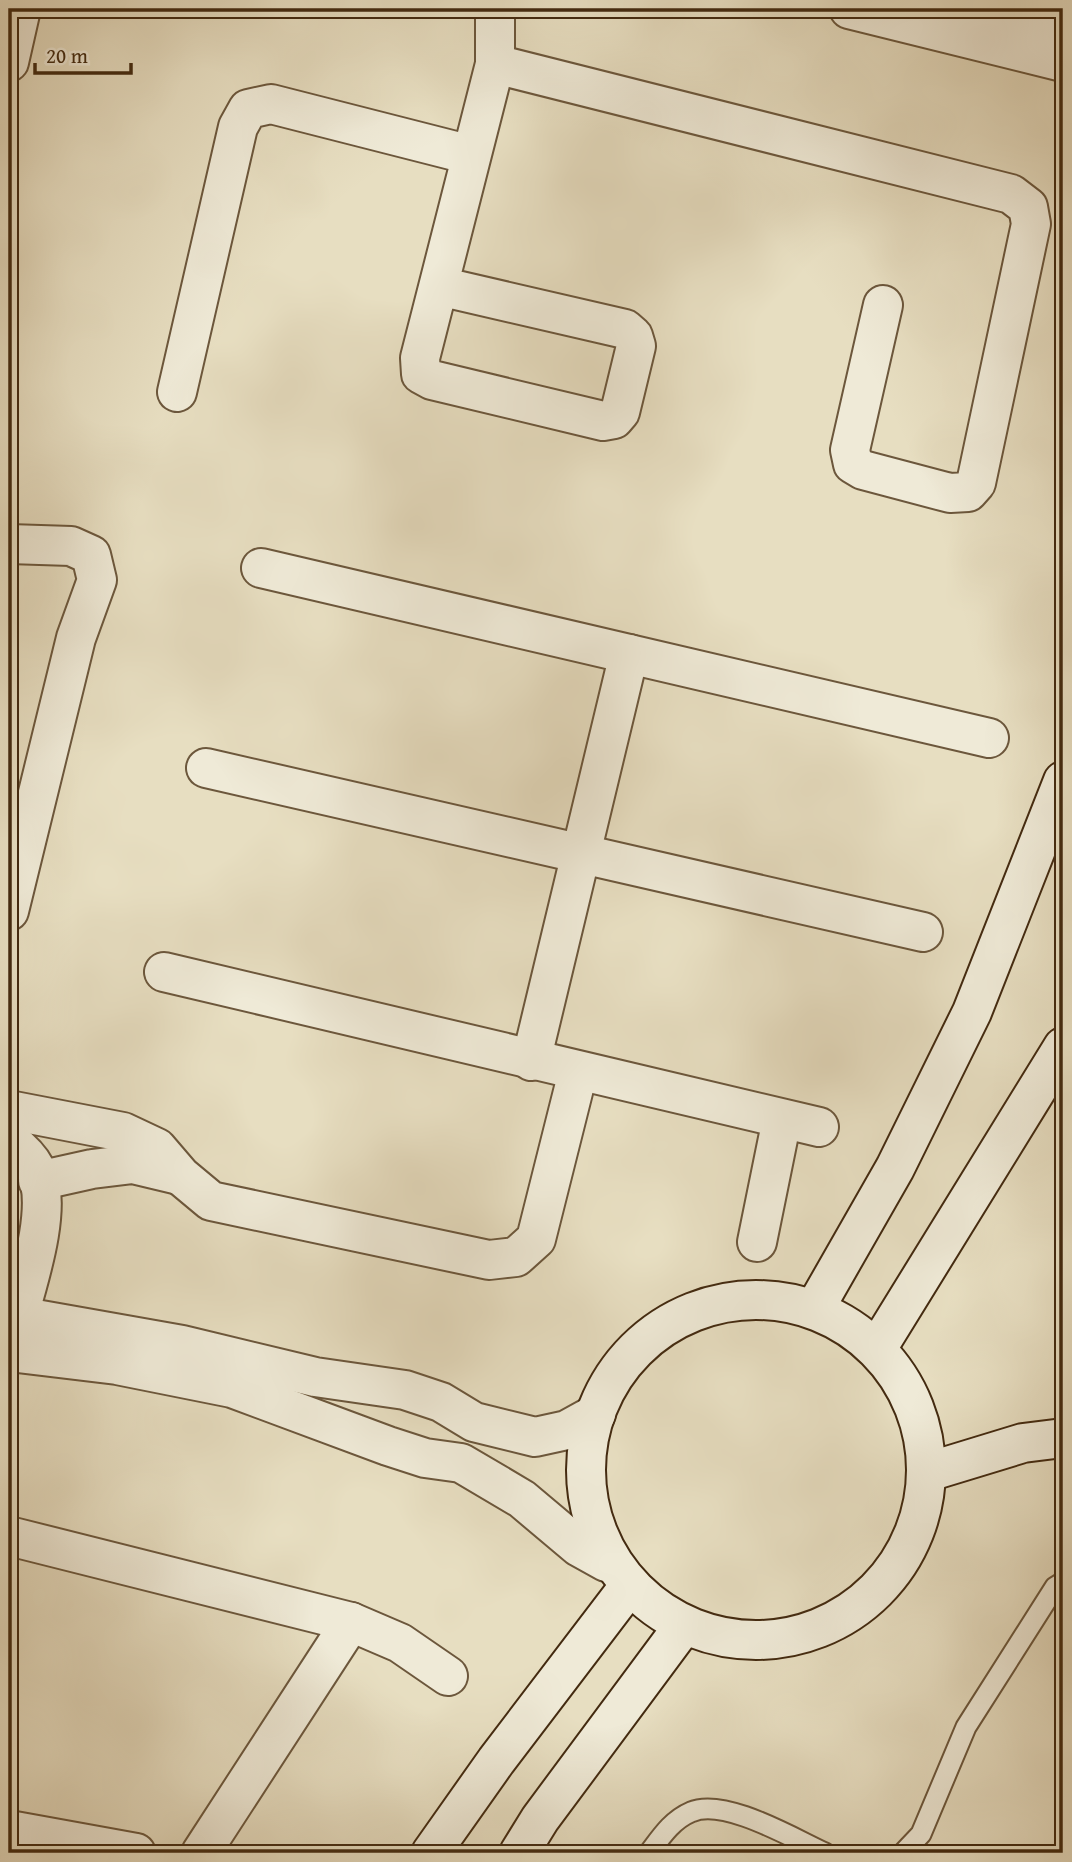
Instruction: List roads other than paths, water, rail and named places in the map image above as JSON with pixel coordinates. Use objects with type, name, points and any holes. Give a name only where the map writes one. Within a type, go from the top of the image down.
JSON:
[{"type":"street","points":[[9,62],[21,9]]},
{"type":"street","points":[[439,286],[625,329],[633,336],[636,346],[620,412],[614,419],[603,421],[432,380],[421,374],[420,358],[495,64],[495,9]]},
{"type":"street","points":[[849,9],[1063,62]]},
{"type":"street","points":[[977,9],[1063,30]]},
{"type":"street","points":[[495,64],[1011,194],[1028,207],[1031,224],[976,483],[968,492],[950,493],[863,470],[853,464],[850,450],[883,305]]},
{"type":"street","points":[[177,392],[238,127],[248,109],[271,104],[471,155]]},
{"type":"street","points":[[9,544],[71,546],[91,555],[97,580],[76,638],[20,819],[9,911]]},
{"type":"street","points":[[261,568],[989,738]]},
{"type":"street","points":[[531,1061],[629,654]]},
{"type":"street","points":[[206,768],[923,932]]},
{"type":"street","points":[[815,1308],[895,1168],[972,1012],[1063,781]]},
{"type":"street","points":[[164,972],[819,1127]]},
{"type":"street","points":[[878,1348],[1063,1047]]},
{"type":"street","points":[[9,1110],[123,1132],[157,1148],[181,1176],[211,1201],[489,1260],[516,1257],[536,1238],[578,1072]]},
{"type":"street","points":[[757,1242],[782,1119]]},
{"type":"street","points":[[9,1140],[35,1168],[42,1197],[21,1267],[12,1340]]},
{"type":"street","points":[[38,1181],[92,1168],[133,1164],[181,1176]]},
{"type":"street","points":[[12,1340],[232,1388],[412,1454],[461,1463],[522,1499],[579,1547],[618,1573],[661,1612],[684,1625],[750,1641],[818,1631],[875,1594],[914,1538],[928,1472],[916,1404],[878,1348],[815,1308],[755,1298],[704,1306],[657,1330],[620,1367],[596,1414],[586,1469],[595,1524],[618,1573]]},
{"type":"street","points":[[12,1340],[182,1345],[315,1377],[405,1390],[441,1402],[474,1422],[535,1437],[567,1430],[596,1414]]},
{"type":"street","points":[[461,1463],[474,1422]]},
{"type":"street","points":[[928,1472],[1023,1443],[1063,1438]]},
{"type":"street","points":[[9,1536],[351,1622],[400,1643],[448,1676]]},
{"type":"street","points":[[431,1853],[496,1761],[618,1573]]},
{"type":"street","points":[[201,1853],[351,1622]]},
{"type":"street","points":[[519,1853],[540,1819],[684,1625]]},
{"type":"street","points":[[9,1830],[136,1853]]},
{"type":"lane","points":[[903,1853],[922,1834],[965,1727],[1055,1587],[1063,1582]]},
{"type":"lane","points":[[649,1853],[667,1828],[693,1811],[716,1810],[737,1814],[825,1853]]}]
